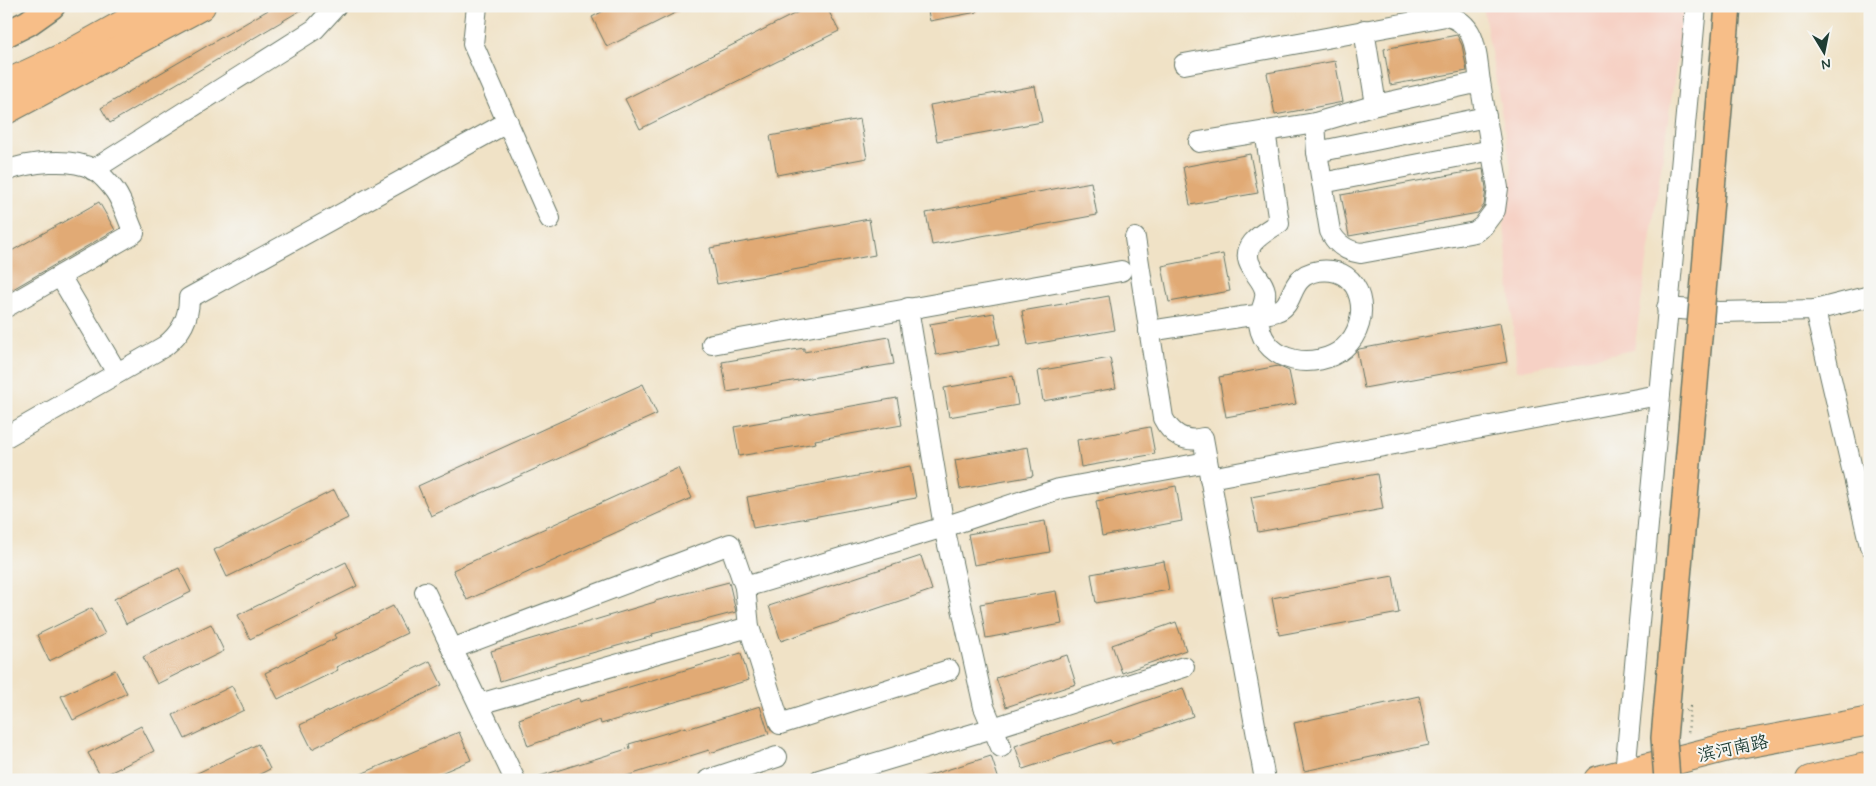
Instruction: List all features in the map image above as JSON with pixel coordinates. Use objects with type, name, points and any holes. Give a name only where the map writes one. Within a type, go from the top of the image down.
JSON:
[{"type":"highway","points":[[6,84],[66,56],[156,6]]},
{"type":"highway","points":[[6,110],[201,6]]},
{"type":"highway","name":"滨河南路","points":[[1598,780],[1625,773],[1667,776],[1730,756],[1870,721]]},
{"type":"highway","name":"滨河南路","points":[[1730,756],[1870,740]]},
{"type":"highway","points":[[1810,780],[1870,766]]},
{"type":"main road","points":[[6,34],[28,23],[52,6]]},
{"type":"main road","points":[[1667,776],[1651,738],[1710,6]]},
{"type":"main road","points":[[1667,776],[1664,738],[1728,6]]},
{"type":"street","points":[[94,170],[314,30],[336,6]]},
{"type":"street","points":[[477,6],[473,44],[550,219]]},
{"type":"street","points":[[1625,773],[1696,6]]},
{"type":"street","points":[[1184,64],[1446,16],[1457,19],[1467,26],[1471,32],[1492,150],[1498,188],[1497,203],[1490,219],[1475,232],[1361,253],[1342,247],[1333,236],[1322,183],[1315,123]]},
{"type":"street","points":[[1364,30],[1376,105]]},
{"type":"street","points":[[1199,142],[1315,123],[1376,105],[1480,82]]},
{"type":"street","points":[[1318,152],[1486,117]]},
{"type":"street","points":[[6,437],[165,346],[174,339],[186,321],[189,298],[508,122]]},
{"type":"street","points":[[1150,331],[1259,314],[1278,311],[1287,305],[1291,291],[1301,279],[1314,272],[1321,271],[1335,272],[1348,279],[1358,292],[1362,308],[1358,328],[1347,345],[1330,357],[1311,362],[1291,359],[1274,350],[1264,339],[1261,332],[1259,314],[1263,307],[1265,293],[1260,279],[1250,265],[1248,254],[1252,241],[1257,236],[1279,223],[1265,131]]},
{"type":"street","points":[[1322,183],[1492,150]]},
{"type":"street","points":[[6,170],[25,165],[52,162],[94,170],[115,191],[134,233],[6,307]]},
{"type":"street","points":[[1135,238],[1163,418],[1178,436],[1190,440],[1203,438],[1266,780]]},
{"type":"street","points":[[712,344],[1121,271]]},
{"type":"street","points":[[60,276],[117,373]]},
{"type":"street","points":[[1668,308],[1719,312],[1815,310],[1870,296]]},
{"type":"street","points":[[908,308],[944,527],[984,707],[1001,747]]},
{"type":"street","points":[[1815,310],[1870,546]]},
{"type":"street","points":[[745,587],[944,527],[1058,489],[1208,470],[1659,396]]},
{"type":"street","points":[[452,649],[730,544],[745,587],[749,627],[780,724],[949,670]]},
{"type":"street","points":[[425,592],[515,780]]},
{"type":"street","points":[[479,704],[749,627]]},
{"type":"street","points":[[819,780],[993,728],[1184,667]]},
{"type":"street","points":[[713,779],[778,756]]},
{"type":"shaded area","points":[[1483,6],[1685,6],[1634,350],[1517,371],[1504,224],[1512,174]]},
{"type":"building","points":[[275,6],[308,6],[110,123],[101,108]]},
{"type":"building","points":[[613,6],[689,6],[607,47],[592,17]]},
{"type":"building","points":[[810,6],[826,6],[839,31],[640,129],[625,99]]},
{"type":"building","points":[[927,6],[976,6],[977,12],[930,21]]},
{"type":"building","points":[[1457,35],[1462,45],[1467,71],[1390,85],[1384,49]]},
{"type":"building","points":[[1335,61],[1343,102],[1275,115],[1267,73]]},
{"type":"building","points":[[1035,86],[1042,122],[937,141],[930,105]]},
{"type":"building","points":[[860,119],[867,158],[777,175],[770,136]]},
{"type":"building","points":[[1250,154],[1258,193],[1190,205],[1183,167]]},
{"type":"building","points":[[1483,169],[1486,188],[1484,205],[1478,213],[1349,236],[1341,195]]},
{"type":"building","points":[[1091,182],[1097,215],[932,245],[926,213]]},
{"type":"building","points":[[99,202],[115,230],[6,293],[6,254]]},
{"type":"building","points":[[869,219],[875,255],[717,284],[710,248]]},
{"type":"building","points":[[1223,254],[1230,291],[1169,302],[1162,266]]},
{"type":"building","points":[[1109,296],[1115,330],[1028,345],[1022,311]]},
{"type":"building","points":[[994,313],[1000,344],[936,355],[930,324]]},
{"type":"building","points":[[1500,323],[1507,362],[1364,388],[1357,351],[1359,349]]},
{"type":"building","points":[[889,337],[894,364],[727,392],[722,362],[804,348],[804,352]]},
{"type":"building","points":[[1110,358],[1116,388],[1043,401],[1038,371]]},
{"type":"building","points":[[1278,366],[1289,371],[1296,404],[1226,417],[1219,377]]},
{"type":"building","points":[[1013,376],[1018,405],[949,417],[944,388]]},
{"type":"building","points":[[643,384],[657,414],[431,516],[418,486]]},
{"type":"building","points":[[897,398],[902,425],[815,440],[816,443],[739,456],[734,427]]},
{"type":"building","points":[[1150,427],[1155,454],[1081,467],[1077,440]]},
{"type":"building","points":[[1028,447],[1033,476],[960,489],[955,460]]},
{"type":"building","points":[[910,466],[916,498],[753,528],[747,497]]},
{"type":"building","points":[[678,468],[692,498],[467,600],[453,570]]},
{"type":"building","points":[[1377,474],[1383,509],[1258,532],[1251,497]]},
{"type":"building","points":[[1176,486],[1182,521],[1102,536],[1096,501]]},
{"type":"building","points":[[334,490],[348,518],[227,577],[214,550]]},
{"type":"building","points":[[1045,521],[1050,552],[974,565],[968,534]]},
{"type":"building","points":[[921,556],[932,590],[781,641],[769,606]]},
{"type":"building","points":[[1164,561],[1169,590],[1096,603],[1091,574]]},
{"type":"building","points":[[346,562],[357,586],[250,639],[238,615]]},
{"type":"building","points":[[179,568],[191,592],[126,624],[114,599]]},
{"type":"building","points":[[1393,576],[1399,613],[1279,635],[1272,598]]},
{"type":"building","points":[[729,582],[736,612],[652,634],[653,636],[500,681],[491,651],[655,601]]},
{"type":"building","points":[[1056,591],[1062,624],[986,638],[980,604]]},
{"type":"building","points":[[393,606],[407,633],[336,667],[338,670],[278,699],[265,673],[336,638],[334,635]]},
{"type":"building","points":[[92,608],[105,634],[49,661],[37,635]]},
{"type":"building","points":[[1176,622],[1186,650],[1122,673],[1112,645]]},
{"type":"building","points":[[211,624],[224,651],[157,684],[143,657]]},
{"type":"building","points":[[741,653],[749,680],[601,724],[600,720],[528,746],[519,719],[579,698],[580,702]]},
{"type":"building","points":[[1067,655],[1076,684],[1006,707],[996,678]]},
{"type":"building","points":[[430,661],[442,685],[312,749],[300,725]]},
{"type":"building","points":[[115,670],[127,693],[73,720],[61,696]]},
{"type":"building","points":[[232,686],[244,710],[185,739],[173,715]]},
{"type":"building","points":[[1183,688],[1193,716],[1112,744],[1110,740],[1023,769],[1015,746]]},
{"type":"building","points":[[1419,696],[1429,745],[1304,771],[1294,723]]},
{"type":"building","points":[[760,706],[769,734],[710,753],[709,750],[614,780],[538,780],[537,777],[630,748],[629,744],[686,727],[687,729]]},
{"type":"building","points":[[141,726],[154,751],[101,777],[88,753]]},
{"type":"building","points":[[459,732],[471,760],[425,780],[347,780]]},
{"type":"building","points":[[258,744],[270,769],[248,780],[183,780]]},
{"type":"building","points":[[991,756],[999,780],[924,780],[924,777]]}]
